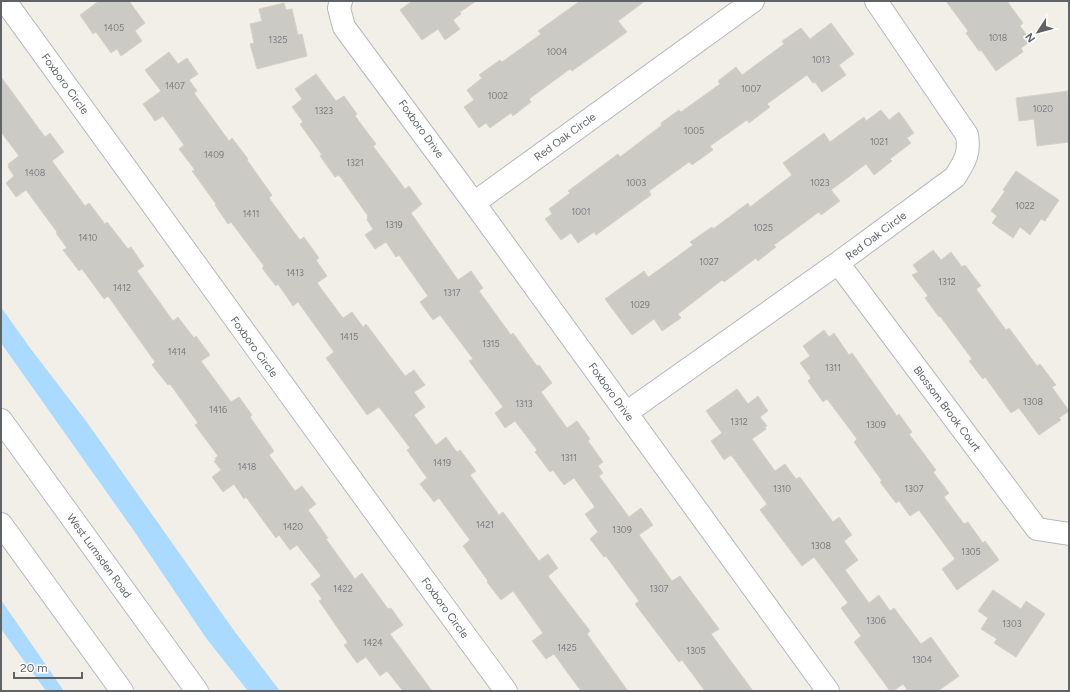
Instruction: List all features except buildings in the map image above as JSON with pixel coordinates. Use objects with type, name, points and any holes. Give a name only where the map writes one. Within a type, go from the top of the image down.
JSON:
[{"type":"street","name":"Foxboro Circle","points":[[5,1],[391,535],[506,691]]},
{"type":"street","name":"Foxboro Drive","points":[[340,1],[344,27],[394,92],[828,691]]},
{"type":"street","name":"Red Oak Circle","points":[[474,203],[753,1]]},
{"type":"street","name":"Red Oak Circle","points":[[626,413],[838,263],[955,176],[966,161],[969,147],[967,135],[876,1]]},
{"type":"street","name":"Blossom Brook Court","points":[[838,263],[1037,529],[1069,534]]},
{"type":"street","name":"West Lumsden Road","points":[[1,420],[197,691]]},
{"type":"street","points":[[1,524],[122,691]]},
{"type":"water","points":[[1,307],[30,348],[86,421],[235,632],[280,691],[248,691],[206,638],[132,528],[1,343]]},
{"type":"water","points":[[1,600],[64,691],[46,691],[1,629]]}]
